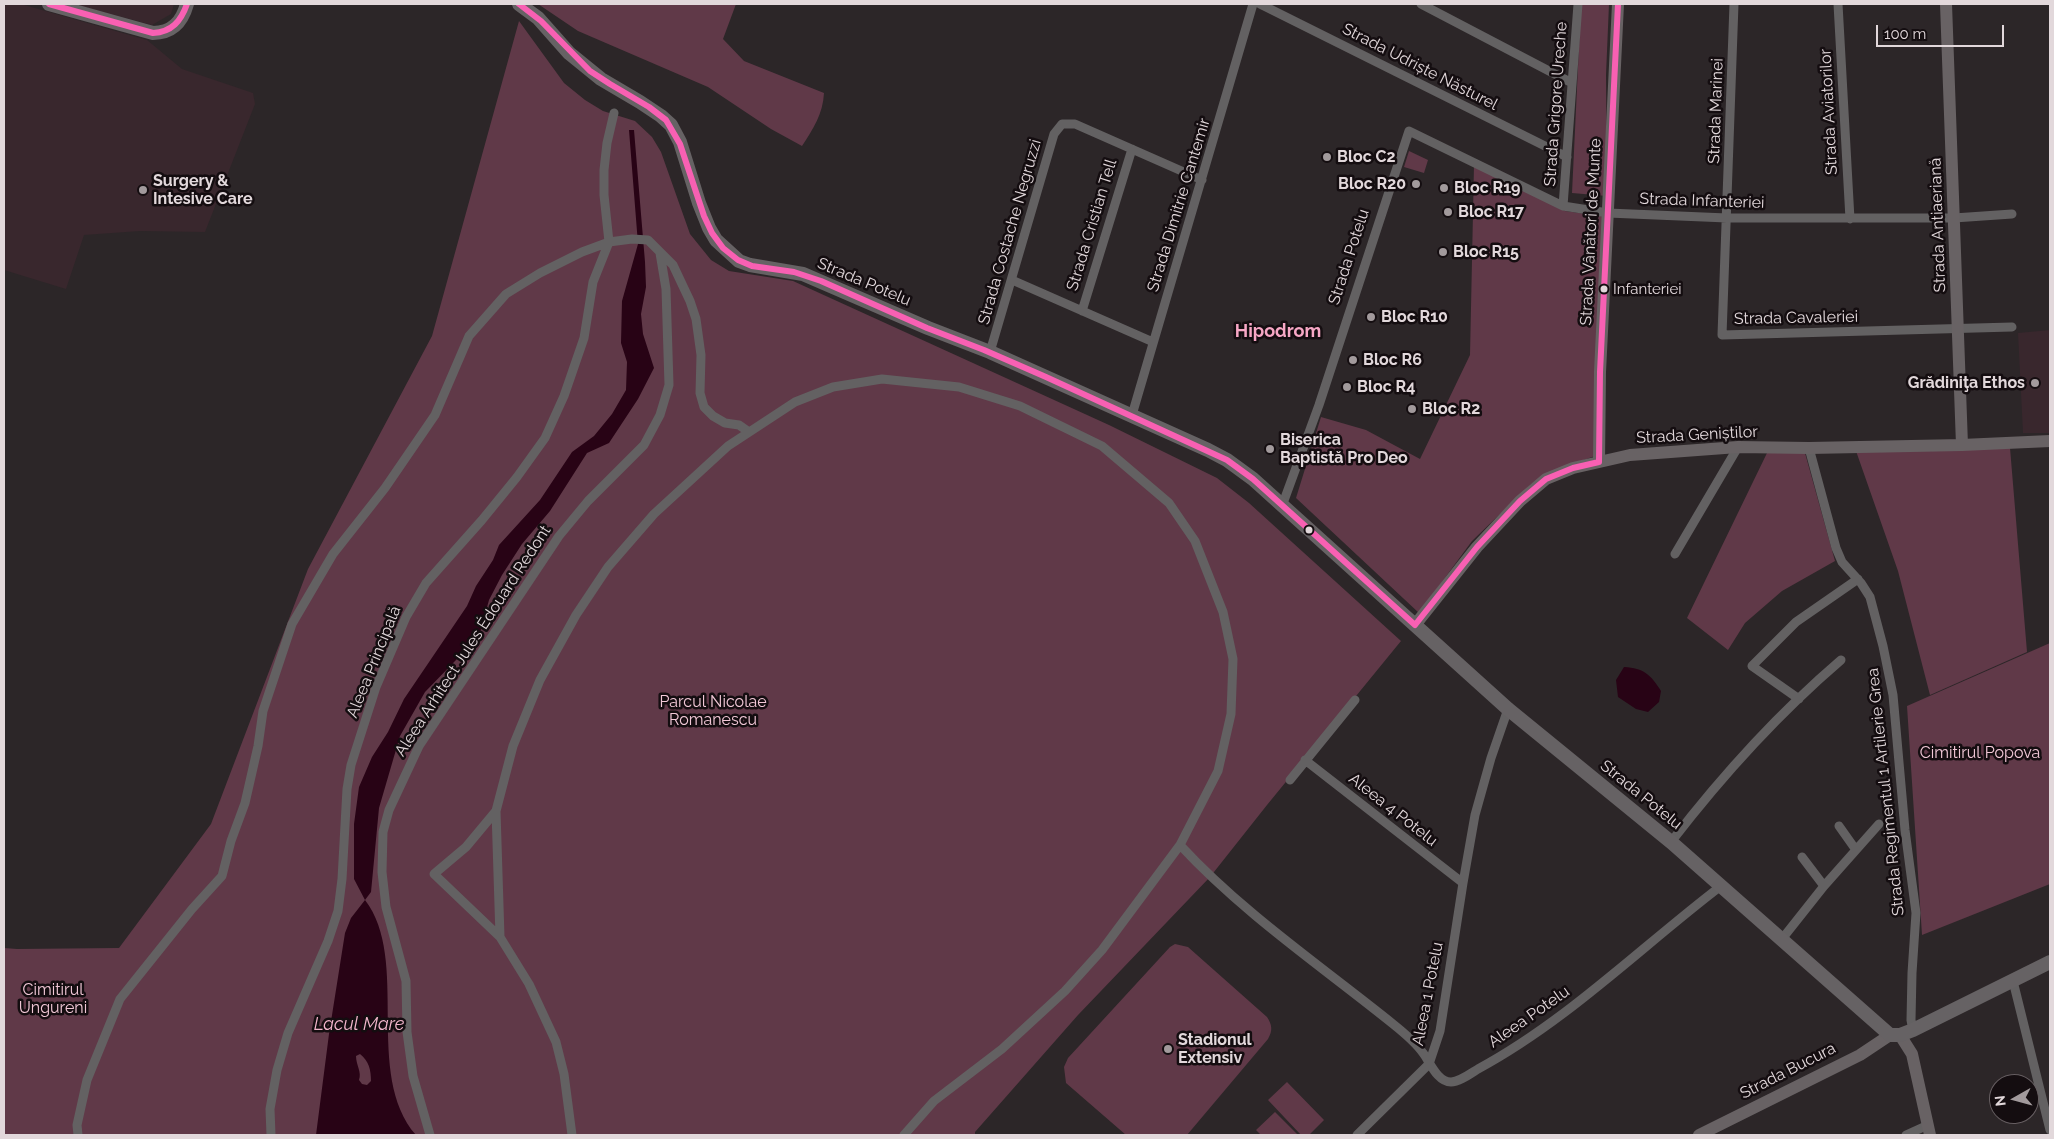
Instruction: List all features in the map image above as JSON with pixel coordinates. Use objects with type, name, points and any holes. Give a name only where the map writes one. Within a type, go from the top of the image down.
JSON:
[{"type":"main road","points":[[49,4],[152,33],[159,33],[174,28],[180,21],[187,4]]},
{"type":"main road","name":"Strada Potelu","points":[[519,4],[538,18],[569,53],[600,79],[640,102],[671,125],[680,142],[709,228],[716,240],[739,261],[750,265],[803,274],[928,328],[990,352],[1132,415],[1226,460],[1254,479],[1508,708],[1671,842],[1782,939],[1901,1033]]},
{"type":"main road","name":"Strada Bucura","points":[[1901,1033],[2050,962]]},
{"type":"street","name":"Strada Dimitrie Cantemir","points":[[1132,415],[1253,4]]},
{"type":"street","name":"Strada Udriște Năsturel","points":[[1260,4],[1567,157]]},
{"type":"street","points":[[1421,4],[1572,83]]},
{"type":"street","name":"Strada Grigore Ureche","points":[[1563,206],[1578,4]]},
{"type":"street","name":"Strada Vânători de Munte","points":[[1599,462],[1600,372],[1618,4]]},
{"type":"street","name":"Strada Marinei","points":[[1727,218],[1734,4]]},
{"type":"street","name":"Strada Aviatorilor","points":[[1838,4],[1850,218]]},
{"type":"street","name":"Strada Antiaeriană","points":[[1946,4],[1962,445]]},
{"type":"street","points":[[609,242],[604,196],[604,170],[607,143],[614,113]]},
{"type":"street","name":"Strada Costache Negruzzi","points":[[990,352],[1057,129],[1062,124],[1075,124],[1202,180]]},
{"type":"street","name":"Strada Infanteriei","points":[[1409,131],[1563,206],[1608,213],[1727,218],[1954,218],[2012,214]]},
{"type":"street","name":"Strada Potelu","points":[[1282,506],[1319,405],[1409,131]]},
{"type":"street","name":"Strada Cristian Tell","points":[[1082,311],[1132,149]]},
{"type":"street","name":"Strada Cavaleriei","points":[[1727,218],[1722,335],[1958,329]]},
{"type":"street","points":[[78,1135],[78,1125],[87,1080],[120,999],[192,908],[222,876],[231,841],[245,803],[258,746],[263,711],[292,624],[328,561],[385,488],[435,415],[469,336],[506,294],[540,273],[582,252],[609,242],[632,239],[648,240],[673,265],[690,301],[696,319],[701,355],[700,393],[704,407],[713,416],[725,423],[739,425],[749,432]]},
{"type":"street","name":"Aleea Principală","points":[[271,1135],[270,1109],[277,1070],[288,1033],[328,941],[338,911],[342,879],[347,789],[351,765],[376,687],[406,616],[426,583],[482,520],[517,477],[545,438],[564,396],[584,338],[593,282],[609,242]]},
{"type":"street","name":"Aleea Arhitect Jules Édouard Redont","points":[[430,1135],[413,1076],[407,1032],[406,981],[386,907],[382,872],[384,832],[388,810],[419,746],[559,536],[588,501],[644,445],[660,415],[669,386],[666,289],[660,250]]},
{"type":"street","points":[[1012,280],[1153,342]]},
{"type":"street","points":[[1958,329],[2012,327]]},
{"type":"street","points":[[500,937],[496,811],[513,746],[540,680],[576,614],[608,567],[654,514],[728,446],[795,402],[834,387],[882,379],[959,387],[1020,406],[1102,446],[1169,503],[1195,541],[1223,612],[1232,659],[1231,714],[1218,771],[1180,845],[1102,950],[1065,990],[1002,1049],[934,1101],[904,1135]]},
{"type":"street","name":"Strada Geniștilor","points":[[1416,625],[1477,547],[1520,500],[1546,480],[1572,468],[1661,452],[1738,447],[1809,448],[2050,441]]},
{"type":"street","points":[[1674,554],[1738,447]]},
{"type":"street","name":"Strada Regimentul 1 Artilerie Grea","points":[[1809,448],[1836,548],[1842,562],[1858,579],[1870,597],[1893,695],[1905,830],[1916,912],[1912,972],[1912,1020],[1901,1033]]},
{"type":"street","points":[[1799,699],[1752,666],[1796,622],[1858,579]]},
{"type":"street","points":[[1671,842],[1736,763],[1799,699],[1841,660]]},
{"type":"street","points":[[1290,780],[1355,700]]},
{"type":"street","name":"Aleea 1 Potelu","points":[[1429,1064],[1440,1032],[1463,883],[1476,815],[1490,758],[1508,708]]},
{"type":"street","name":"Aleea 4 Potelu","points":[[1306,760],[1463,883]]},
{"type":"street","points":[[496,811],[466,847],[434,874],[500,937],[528,984],[556,1042],[564,1074],[572,1135]]},
{"type":"street","points":[[1782,939],[1824,886],[1879,824]]},
{"type":"street","points":[[1839,826],[1856,850]]},
{"type":"street","name":"Aleea 1 Potelu","points":[[1180,845],[1210,877],[1353,994],[1394,1025],[1424,1053],[1429,1064]]},
{"type":"street","points":[[1802,857],[1824,886]]},
{"type":"street","name":"Aleea Potelu","points":[[1429,1064],[1444,1080],[1455,1082],[1489,1063],[1552,1023],[1721,886]]},
{"type":"street","points":[[2013,980],[2050,1130]]},
{"type":"street","name":"Strada Potelu","points":[[1901,1033],[1912,1054],[1929,1130]]},
{"type":"street","name":"Strada Bucura","points":[[1700,1135],[1901,1033]]},
{"type":"street","points":[[1357,1135],[1429,1064]]},
{"type":"street","points":[[1906,1135],[1929,1130]]},
{"type":"shaded area","points":[[4,4],[21,4],[147,40],[182,69],[253,93],[255,104],[205,232],[140,231],[84,235],[66,289],[4,270]]},
{"type":"shaded area","points":[[73,4],[174,4],[171,14],[152,25]]},
{"type":"shaded area","name":"Grădiniţa Ethos","points":[[2050,330],[2050,433],[2023,433],[2018,333]]},
{"type":"green space","points":[[538,4],[736,4],[723,39],[744,61],[824,93],[820,115],[802,146],[771,129],[708,87],[578,31]]},
{"type":"green space","points":[[1581,4],[1609,4],[1606,75],[1607,196],[1572,193]]},
{"type":"green space","name":"Parcul Nicolae Romanescu","points":[[519,21],[564,83],[585,100],[603,111],[635,121],[652,137],[661,152],[690,234],[711,260],[729,271],[793,281],[1109,425],[1217,478],[1249,503],[1401,641],[1210,877],[1078,1015],[975,1132],[975,1135],[4,1135],[4,948],[119,948],[211,824],[308,569],[432,336]]},
{"type":"green space","points":[[1409,151],[1428,160],[1424,173],[1404,167]]},
{"type":"green space","points":[[1474,165],[1565,211],[1607,217],[1595,456],[1552,471],[1531,484],[1472,541],[1419,613],[1296,498],[1321,417],[1366,430],[1420,459],[1470,355]]},
{"type":"green space","points":[[2010,448],[2027,652],[1930,695],[1898,571],[1856,451]]},
{"type":"green space","points":[[1767,453],[1805,453],[1835,561],[1782,591],[1745,623],[1728,650],[1687,618]]},
{"type":"green space","name":"Cimitirul Popova","points":[[2050,643],[2050,884],[1922,935],[1907,706]]},
{"type":"green space","name":"Stadionul Extensiv","points":[[1175,944],[1188,947],[1267,1017],[1271,1025],[1271,1033],[1187,1135],[1126,1135],[1066,1083],[1064,1067],[1068,1058],[1170,947]]},
{"type":"green space","points":[[1287,1082],[1324,1120],[1309,1135],[1301,1135],[1268,1100]]},
{"type":"green space","points":[[1275,1112],[1298,1135],[1261,1135],[1256,1130]]},
{"type":"water","points":[[629,130],[634,130],[646,287],[641,314],[643,334],[654,368],[638,399],[609,443],[587,453],[550,511],[522,544],[489,600],[480,633],[425,692],[400,736],[379,808],[371,892],[365,900],[354,879],[354,824],[359,787],[372,757],[388,732],[404,699],[467,606],[476,586],[493,560],[499,545],[540,500],[572,452],[594,436],[612,414],[626,390],[627,362],[621,343],[622,301],[638,244]]},
{"type":"water","points":[[1624,667],[1646,673],[1661,691],[1659,702],[1648,712],[1636,709],[1618,697],[1616,680]]},
{"type":"water","name":"Lacul Mare","points":[[365,900],[378,925],[385,953],[392,1081],[400,1110],[416,1135],[316,1135],[345,933],[351,918]],"holes":[[[360,1054],[371,1073],[371,1081],[367,1085],[362,1084],[359,1080],[360,1074],[356,1056]]]},
{"type":"transit line","points":[[49,4],[153,33],[171,28],[182,16],[187,4]]},
{"type":"transit line","points":[[519,4],[541,21],[590,71],[649,107],[666,120],[680,144],[704,216],[712,233],[723,248],[738,260],[752,266],[794,272],[821,281],[927,328],[1046,377],[1227,460],[1253,479],[1415,625]]},
{"type":"transit line","points":[[1599,462],[1600,372],[1618,4]]},
{"type":"transit line","points":[[1415,625],[1477,547],[1520,501],[1546,479],[1573,468],[1599,462]]},
{"type":"place","name":"Bloc C2","points":[[1327,157]]},
{"type":"place","name":"Bloc R20","points":[[1416,184]]},
{"type":"place","name":"Bloc R19","points":[[1444,188]]},
{"type":"place","name":"Surgery & Intesive Care","points":[[143,190]]},
{"type":"place","name":"Bloc R17","points":[[1448,212]]},
{"type":"place","name":"Bloc R15","points":[[1443,252]]},
{"type":"place","name":"Infanteriei","points":[[1604,289]]},
{"type":"place","name":"Bloc R10","points":[[1371,317]]},
{"type":"place","name":"Bloc R6","points":[[1353,360]]},
{"type":"place","name":"Grădiniţa Ethos","points":[[2035,383]]},
{"type":"place","name":"Bloc R4","points":[[1347,387]]},
{"type":"place","name":"Bloc R2","points":[[1412,409]]},
{"type":"place","name":"Biserica Baptistă Pro Deo","points":[[1270,449]]},
{"type":"place","name":"Stadionul Extensiv","points":[[1168,1049]]},
{"type":"district","name":"Hipodrom","points":[[1278,332]]},
{"type":"park label","name":"Cimitirul Ungureni","points":[[53,999]]}]
